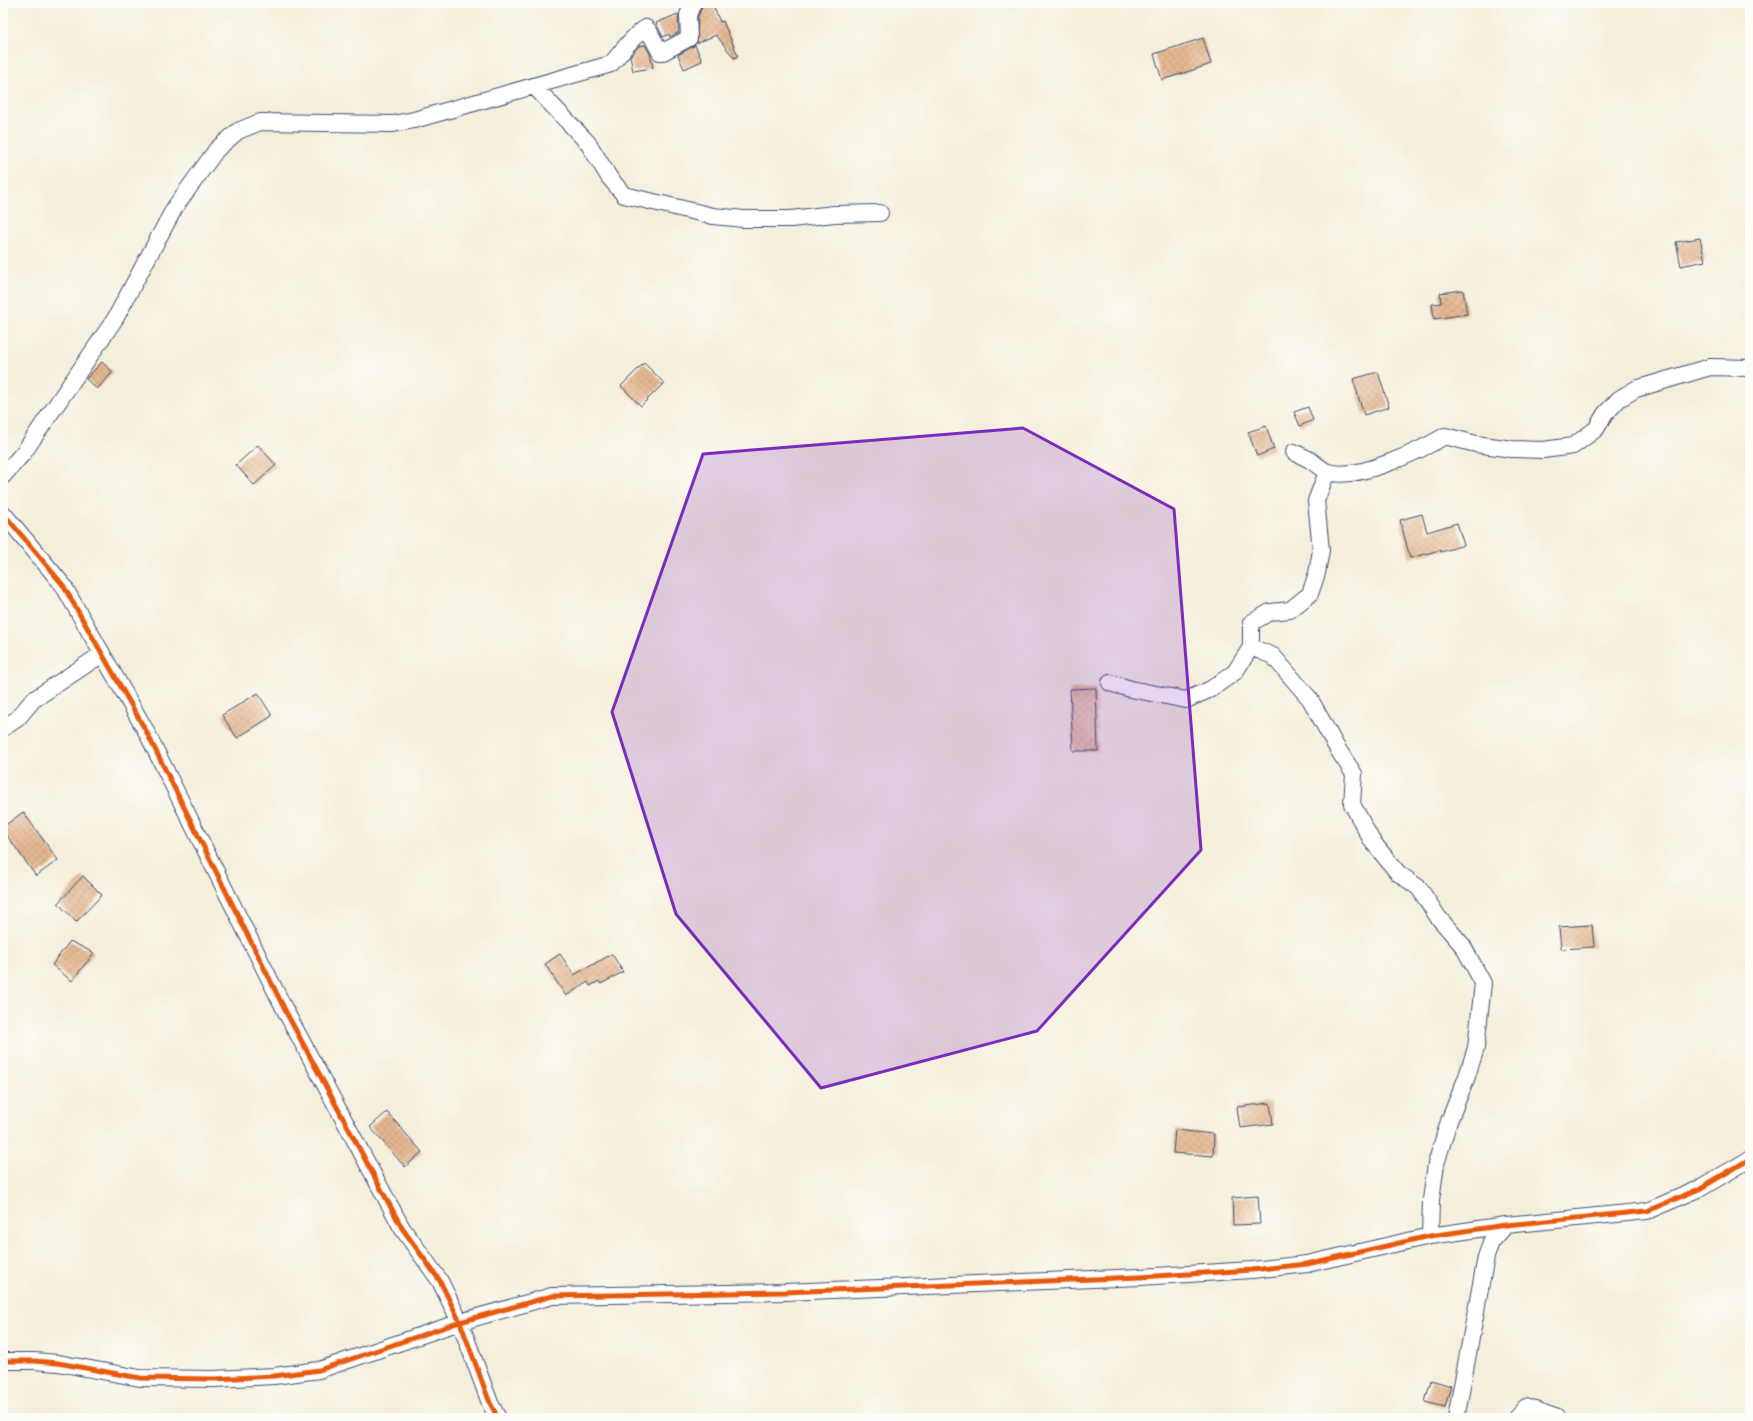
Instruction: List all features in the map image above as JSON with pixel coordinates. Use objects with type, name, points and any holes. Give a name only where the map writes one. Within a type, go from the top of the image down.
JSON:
[{"type":"street","points":[[3,476],[24,452],[115,320],[175,207],[217,149],[238,131],[260,122],[393,124],[414,120],[611,64],[638,32],[646,28],[660,52],[663,52],[689,38],[688,15],[693,3]]},
{"type":"street","points":[[534,86],[588,143],[609,177],[624,195],[713,216],[744,219],[791,219],[834,214],[880,213]]},
{"type":"street","points":[[1294,452],[1308,459],[1327,472],[1350,474],[1384,464],[1425,448],[1445,436],[1476,444],[1512,449],[1543,450],[1573,446],[1596,429],[1605,414],[1619,399],[1636,389],[1710,367],[1750,369]]},
{"type":"street","points":[[1110,683],[1131,689],[1186,700],[1211,689],[1235,672],[1251,647],[1251,623],[1270,612],[1290,610],[1310,594],[1317,573],[1321,550],[1316,501],[1327,472]]},
{"type":"street","points":[[3,512],[63,585],[146,730],[302,1042],[402,1228],[440,1281],[460,1322],[490,1403],[498,1418]]},
{"type":"street","points":[[1251,647],[1273,656],[1310,699],[1337,748],[1354,774],[1352,804],[1372,841],[1398,873],[1419,888],[1438,917],[1463,946],[1483,983],[1476,1048],[1466,1080],[1449,1121],[1436,1164],[1431,1200],[1430,1236]]},
{"type":"street","points":[[3,728],[16,719],[33,700],[102,654]]},
{"type":"street","points":[[3,1361],[58,1363],[140,1378],[214,1379],[274,1376],[318,1370],[460,1322],[552,1296],[785,1292],[1140,1277],[1252,1270],[1307,1264],[1430,1236],[1506,1225],[1647,1211],[1699,1190],[1750,1159]]},
{"type":"street","points":[[1456,1418],[1486,1257],[1491,1242],[1506,1225]]},
{"type":"street","points":[[1516,1418],[1526,1407],[1558,1418]]},
{"type":"highlighted area","points":[[1023,428],[1174,509],[1201,850],[1037,1031],[821,1088],[676,914],[612,712],[703,454]]},
{"type":"building","points":[[712,3],[720,22],[723,21],[738,56],[734,58],[716,35],[697,43],[698,17],[702,6]]},
{"type":"building","points":[[678,14],[679,32],[670,37],[669,34],[663,37],[656,23]]},
{"type":"building","points":[[1203,38],[1211,64],[1162,80],[1154,54]]},
{"type":"building","points":[[645,45],[650,54],[653,68],[633,71],[630,56],[639,46]]},
{"type":"building","points":[[695,45],[702,61],[684,69],[678,55]]},
{"type":"building","points":[[1700,238],[1705,261],[1681,266],[1676,242]]},
{"type":"building","points":[[1463,290],[1467,314],[1434,319],[1432,304],[1441,303],[1440,293]]},
{"type":"building","points":[[102,362],[113,372],[97,389],[86,379]]},
{"type":"building","points":[[644,363],[664,383],[641,406],[621,386]]},
{"type":"building","points":[[1378,372],[1389,407],[1364,415],[1353,379]]},
{"type":"building","points":[[1308,407],[1313,420],[1300,426],[1294,412]]},
{"type":"building","points":[[1266,426],[1274,449],[1257,456],[1248,432]]},
{"type":"building","points":[[258,445],[276,465],[254,485],[236,465]]},
{"type":"building","points":[[1422,514],[1427,532],[1457,523],[1464,545],[1441,552],[1440,550],[1410,558],[1400,520]]},
{"type":"building","points":[[1096,688],[1098,751],[1073,751],[1070,689]]},
{"type":"building","points":[[258,693],[272,716],[237,738],[222,715]]},
{"type":"building","points":[[23,812],[58,860],[36,876],[3,830],[3,827]]},
{"type":"building","points":[[83,876],[102,895],[76,922],[58,903]]},
{"type":"building","points":[[1592,925],[1594,947],[1561,949],[1559,927]]},
{"type":"building","points":[[70,941],[94,953],[72,981],[52,965]]},
{"type":"building","points":[[560,954],[574,975],[612,954],[623,972],[601,984],[599,981],[590,986],[588,982],[566,996],[545,964]]},
{"type":"building","points":[[1270,1103],[1273,1124],[1240,1128],[1237,1107]]},
{"type":"building","points":[[387,1112],[422,1152],[405,1167],[370,1127]]},
{"type":"building","points":[[1175,1130],[1214,1134],[1213,1156],[1173,1153]]},
{"type":"building","points":[[1258,1196],[1260,1224],[1233,1225],[1232,1198]]},
{"type":"building","points":[[1431,1380],[1451,1386],[1445,1407],[1425,1402]]},
{"type":"cycle path","points":[[3,513],[63,585],[146,731],[287,1014],[402,1228],[440,1281],[460,1322],[490,1403],[498,1418]]},
{"type":"cycle path","points":[[3,1361],[58,1363],[140,1378],[214,1379],[274,1376],[319,1370],[460,1322],[552,1296],[785,1292],[1140,1277],[1252,1270],[1307,1264],[1430,1236],[1506,1225],[1647,1211],[1699,1189],[1750,1159]]}]
